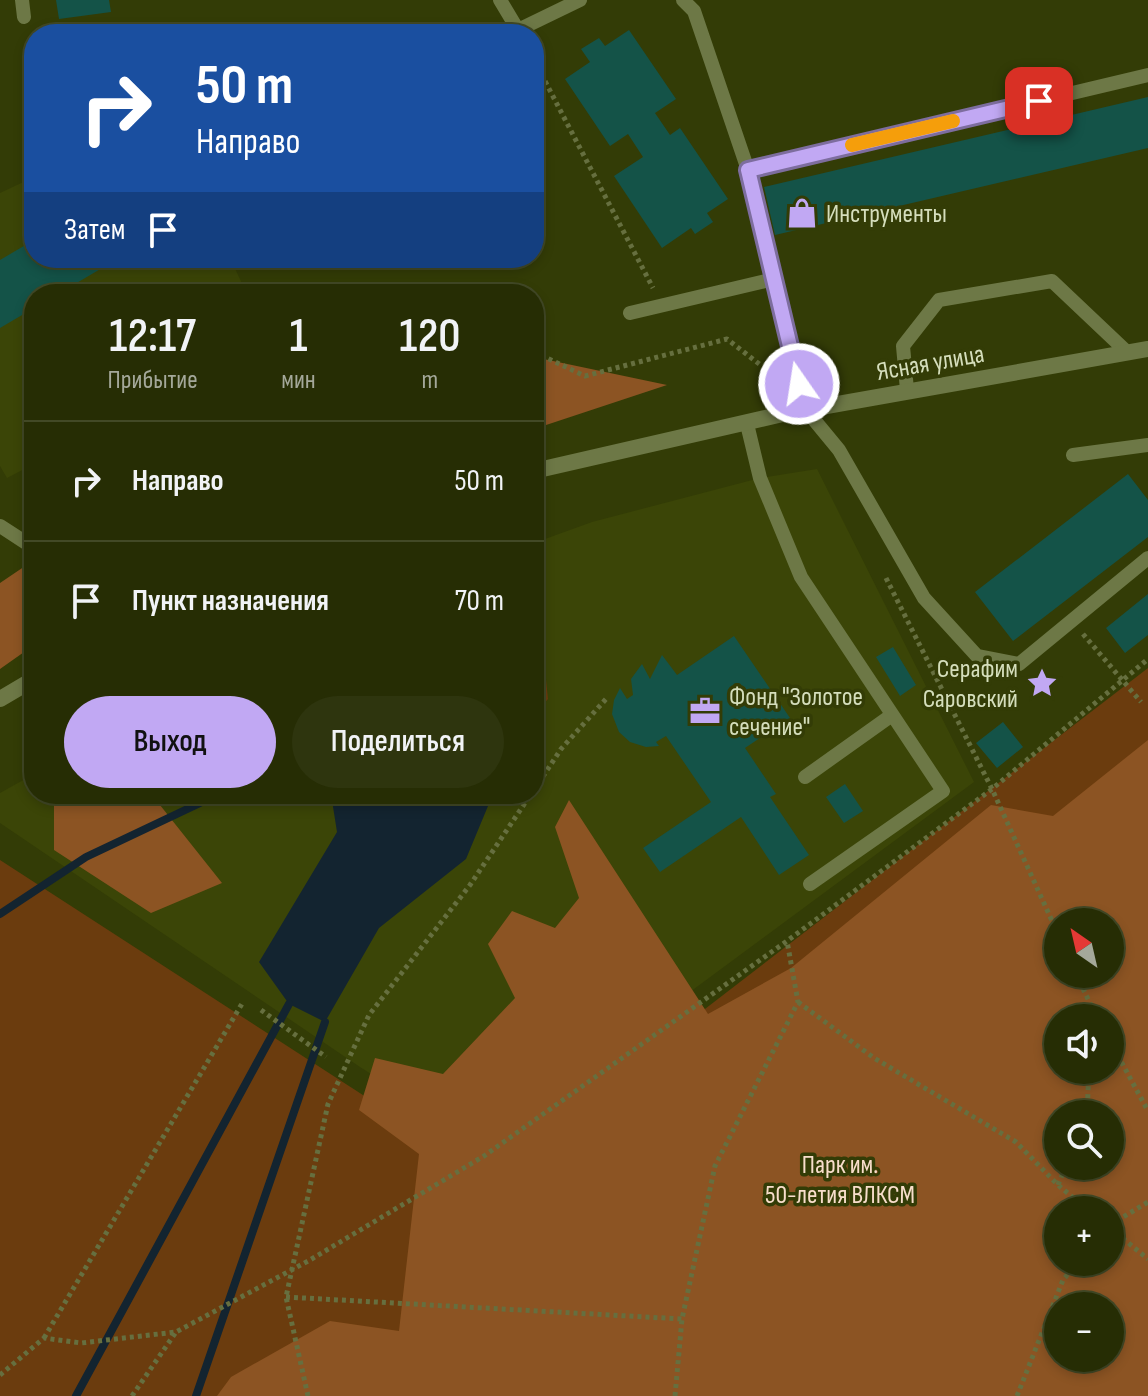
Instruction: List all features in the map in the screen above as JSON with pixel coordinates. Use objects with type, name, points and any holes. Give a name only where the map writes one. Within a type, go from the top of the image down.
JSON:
[{"type":"street","name":"Ясная улица","points":[[544,469],[806,410],[1148,349]]},
{"type":"street","points":[[0,699],[24,685]]},
{"type":"lane","points":[[22,0],[24,17]]},
{"type":"lane","points":[[500,0],[512,24]]},
{"type":"lane","points":[[532,24],[580,0]]},
{"type":"lane","points":[[683,0],[694,11],[748,170],[806,410],[839,450],[924,598],[977,656],[1019,664],[1148,558]]},
{"type":"lane","points":[[748,170],[1148,75]]},
{"type":"lane","points":[[630,313],[774,279]]},
{"type":"lane","points":[[907,390],[903,346],[939,300],[1052,281],[1127,352]]},
{"type":"lane","points":[[747,424],[760,478],[801,577],[943,791],[810,884]]},
{"type":"lane","points":[[1073,455],[1148,445]]},
{"type":"lane","points":[[0,526],[24,542]]},
{"type":"lane","points":[[805,777],[892,715]]},
{"type":"path","points":[[544,79],[655,292]]},
{"type":"path","points":[[544,357],[585,376],[727,339],[777,378]]},
{"type":"path","points":[[881,568],[992,789],[1046,908]]},
{"type":"path","points":[[1072,620],[1141,702]]},
{"type":"path","points":[[44,1338],[81,1343],[176,1332],[292,1269],[484,1156],[787,941],[992,789],[1148,659]]},
{"type":"path","points":[[544,774],[561,749],[606,699]]},
{"type":"path","points":[[308,1396],[286,1297],[328,1104],[369,1015],[470,885],[524,804]]},
{"type":"path","points":[[675,1396],[682,1319],[715,1166],[798,1002],[787,941]]},
{"type":"path","points":[[0,1375],[44,1338],[243,1002]]},
{"type":"path","points":[[798,1002],[874,1058],[1016,1142],[1071,1196]]},
{"type":"path","points":[[261,1010],[326,1057]]},
{"type":"path","points":[[1124,1067],[1148,1111]]},
{"type":"path","points":[[1058,1185],[1060,1180]]},
{"type":"path","points":[[1124,1217],[1148,1202]]},
{"type":"path","points":[[1124,1238],[1148,1259]]},
{"type":"path","points":[[1017,1396],[1066,1276]]},
{"type":"path","points":[[286,1297],[682,1319]]},
{"type":"path","points":[[132,1396],[176,1332]]},
{"type":"shaded area","points":[[24,182],[24,268],[235,268],[242,284],[24,284],[24,469],[7,478],[0,466],[0,193]]},
{"type":"shaded area","points":[[817,469],[974,782],[483,1145],[360,1067],[0,823],[0,793],[24,780],[24,804],[544,804],[544,539],[592,522],[760,478]]},
{"type":"green space","points":[[544,359],[667,385],[544,426]]},
{"type":"green space","points":[[24,567],[24,652],[0,669],[0,583]]},
{"type":"green space","points":[[544,660],[548,699],[544,704]]},
{"type":"green space","name":"Парк им. 50-летия ВЛКСМ","points":[[1148,668],[1148,1396],[0,1396],[0,860],[488,1176]]},
{"type":"green space","name":"Парк им. 50-летия ВЛКСМ","points":[[1148,740],[1148,1396],[217,1396],[231,1377],[330,1321],[399,1331],[419,1154],[359,1110],[375,1058],[443,1074],[515,998],[488,944],[512,911],[555,928],[579,898],[555,827],[569,800],[708,1014],[791,968],[991,805],[1053,816]]},
{"type":"green space","points":[[159,804],[222,883],[151,913],[54,850],[54,805]]},
{"type":"water","points":[[333,804],[489,804],[466,859],[379,928],[325,1022],[289,1004],[259,962],[337,832]]},
{"type":"building","points":[[56,0],[109,0],[111,12],[59,19]]},
{"type":"building","points":[[629,30],[676,99],[655,113],[670,135],[680,128],[728,199],[707,213],[713,222],[695,234],[691,228],[662,248],[614,176],[643,157],[628,134],[610,146],[565,79],[590,62],[581,49],[599,38],[605,46]]},
{"type":"building","points":[[1148,97],[1148,148],[775,235],[764,187]]},
{"type":"building","points":[[24,246],[24,268],[102,268],[75,284],[24,284],[24,314],[0,328],[0,260]]},
{"type":"building","points":[[1128,474],[1148,500],[1148,537],[1013,641],[975,592]]},
{"type":"building","points":[[1148,594],[1148,635],[1125,653],[1106,628]]},
{"type":"building","points":[[734,636],[790,718],[745,748],[776,794],[770,797],[809,855],[779,875],[741,817],[660,872],[643,848],[711,802],[666,736],[656,742],[659,746],[646,747],[630,742],[619,732],[612,714],[614,700],[620,688],[627,699],[633,695],[631,679],[642,664],[650,679],[662,655],[677,675]]},
{"type":"building","points":[[893,647],[916,685],[900,696],[876,657]]},
{"type":"building","points":[[1003,722],[1023,747],[997,768],[976,743]]},
{"type":"building","points":[[845,784],[863,811],[844,823],[826,797]]},
{"type":"waterway","points":[[0,914],[86,857],[198,804]]},
{"type":"waterway","points":[[76,1396],[289,1004]]},
{"type":"waterway","points":[[196,1396],[325,1022]]},
{"type":"slow traffic","points":[[852,145],[953,121]]},
{"type":"place","name":"Инструменты","points":[[802,213]]},
{"type":"place","name":"Серафим Саровский","points":[[1042,683]]},
{"type":"place","name":"Фонд \"Золотое сечение\"","points":[[705,711]]},
{"type":"route","points":[[799,384],[748,170],[1039,101]]}]
